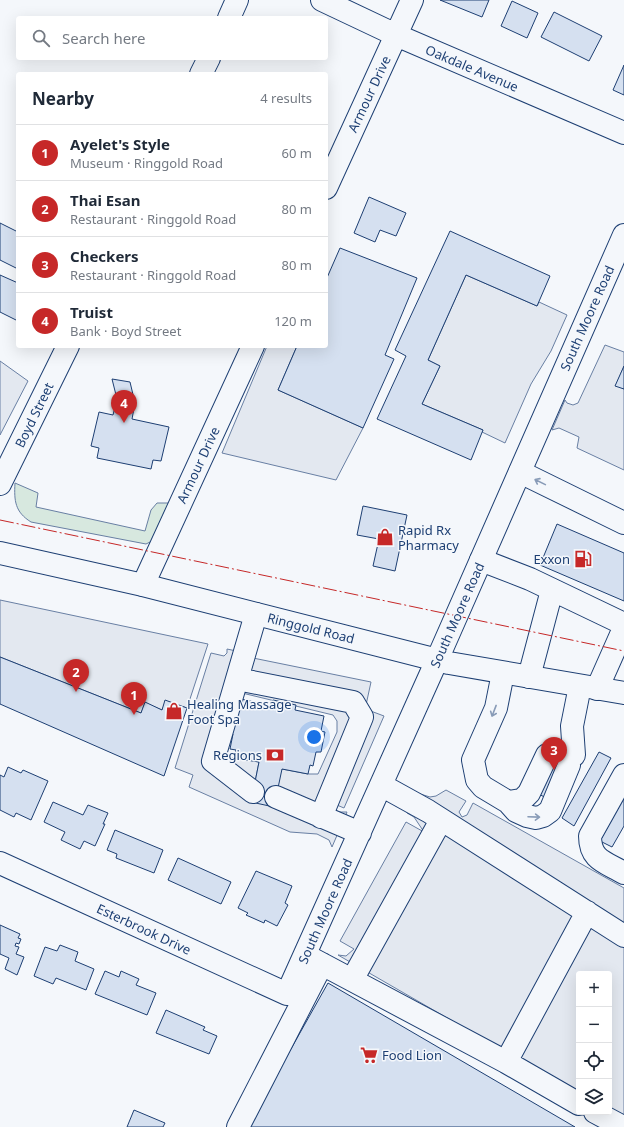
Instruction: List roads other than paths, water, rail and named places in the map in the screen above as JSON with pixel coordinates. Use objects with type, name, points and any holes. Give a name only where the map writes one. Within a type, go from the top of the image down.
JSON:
[{"type":"street","points":[[230,16],[237,0]]},
{"type":"street","name":"Oakdale Avenue","points":[[322,0],[396,35],[624,133]]},
{"type":"street","name":"Armour Drive","points":[[328,184],[412,0]]},
{"type":"street","points":[[202,72],[208,60]]},
{"type":"street","name":"South Moore Road","points":[[287,994],[314,959],[360,833],[624,235]]},
{"type":"street","name":"Boyd Street","points":[[0,484],[67,348]]},
{"type":"street","name":"Armour Drive","points":[[143,585],[252,348]]},
{"type":"street","points":[[520,472],[624,523]]},
{"type":"street","name":"Ringgold Road","points":[[0,553],[143,585],[437,660],[503,673],[624,693]]},
{"type":"street","points":[[481,560],[552,590],[624,624]]},
{"type":"street","points":[[529,677],[552,590]]},
{"type":"street","points":[[253,792],[213,761],[256,614]]},
{"type":"street","points":[[508,802],[522,800],[529,793],[549,750],[572,726],[588,687],[624,628]]},
{"type":"street","points":[[503,673],[496,708],[473,760],[477,780],[483,787],[508,802],[516,811],[527,816],[543,816],[550,811],[572,760],[572,726]]},
{"type":"street","points":[[237,679],[353,702],[362,717],[321,817]]},
{"type":"street","points":[[624,775],[590,836],[590,847],[596,857],[624,873]]},
{"type":"street","points":[[381,785],[442,820],[624,936]]},
{"type":"street","points":[[276,797],[360,833]]},
{"type":"street","points":[[352,980],[442,820]]},
{"type":"street","name":"Esterbrook Drive","points":[[0,863],[287,994]]},
{"type":"street","points":[[506,1062],[587,912]]},
{"type":"street","points":[[238,1127],[314,959],[506,1062],[576,1102]]},
{"type":"street","points":[[601,1115],[623,1127]]},
{"type":"place","name":"Truist","points":[[124,423]]},
{"type":"place","name":"Rapid Rx Pharmacy","points":[[385,537]]},
{"type":"place","name":"Exxon","points":[[583,559]]},
{"type":"place","name":"Thai Esan","points":[[76,692]]},
{"type":"place","name":"Healing Massage Foot Spa","points":[[174,711]]},
{"type":"place","name":"Ayelet's Style","points":[[134,715]]},
{"type":"place","name":"Regions","points":[[275,755]]},
{"type":"place","name":"Checkers","points":[[554,770]]},
{"type":"place","name":"Food Lion","points":[[369,1055]]}]
